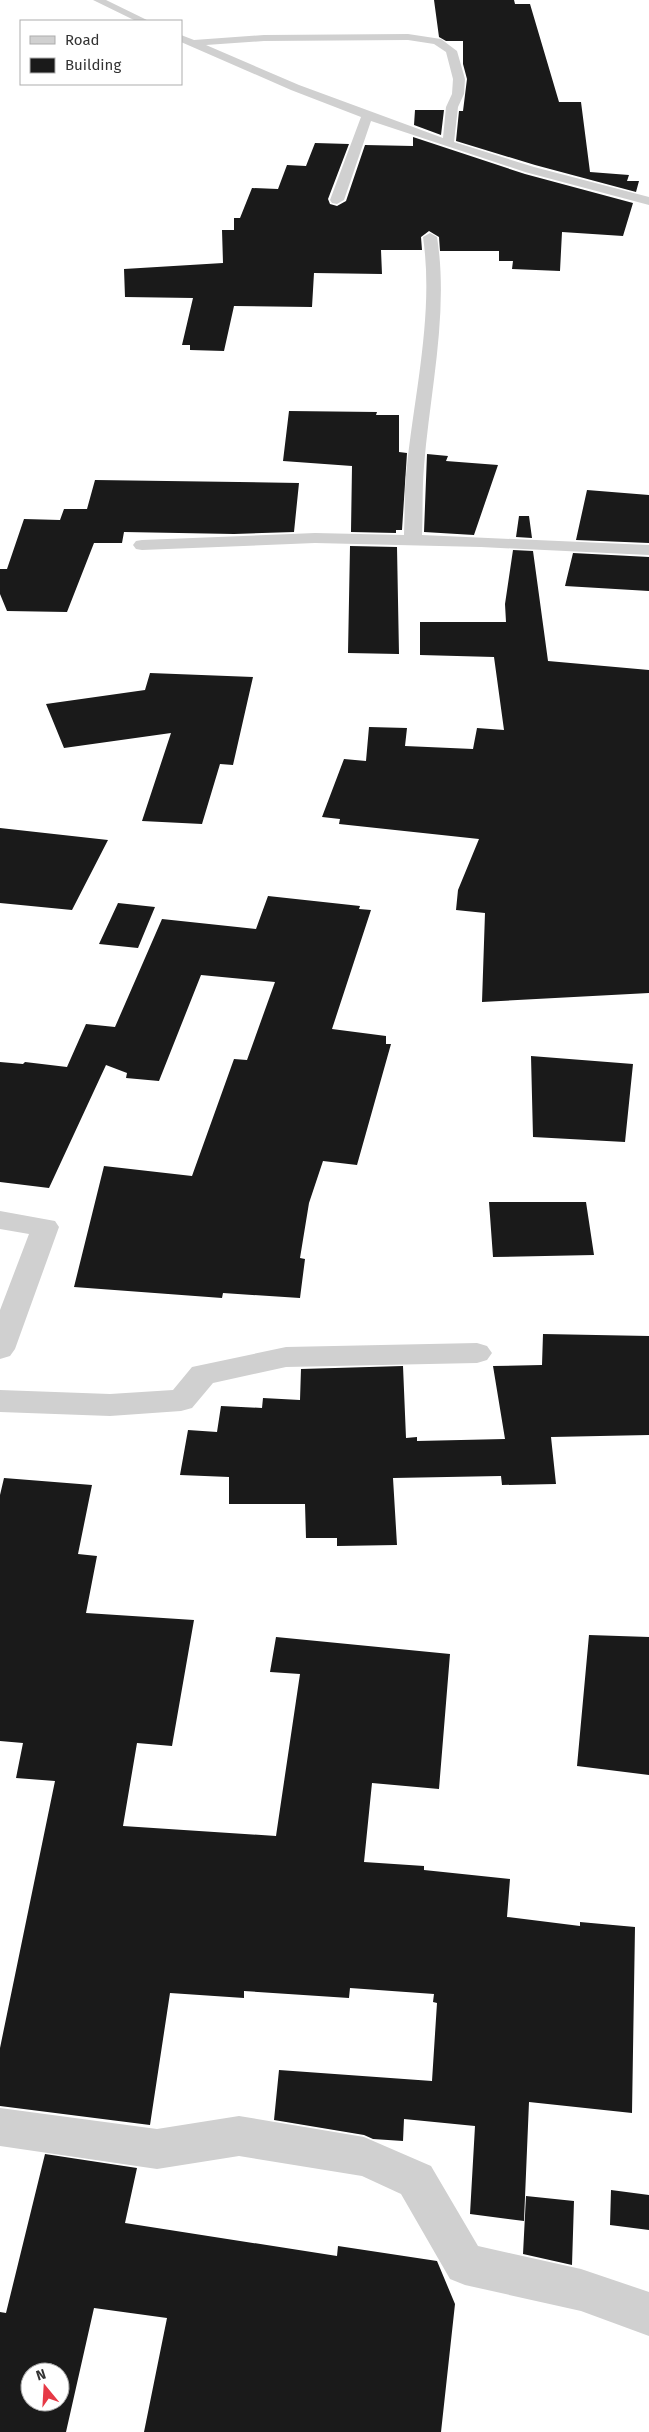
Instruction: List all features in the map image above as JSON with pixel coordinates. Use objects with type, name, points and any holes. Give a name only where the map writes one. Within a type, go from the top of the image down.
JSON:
[{"type":"street","points":[[98,0],[142,20]]},
{"type":"street","points":[[187,41],[378,37],[417,37],[437,41],[451,50],[459,79],[458,94],[452,106],[448,144]]},
{"type":"street","points":[[187,41],[258,74],[367,116],[448,144],[580,184],[649,201]]},
{"type":"street","points":[[338,200],[349,162],[367,116]]},
{"type":"street","points":[[412,540],[415,468],[429,351],[435,270],[430,237]]},
{"type":"street","points":[[142,545],[315,538],[649,550]]},
{"type":"street","points":[[0,1220],[45,1227],[0,1350]]},
{"type":"street","points":[[0,1401],[110,1405],[182,1400],[202,1374],[286,1357],[476,1353]]},
{"type":"street","points":[[0,2127],[157,2149],[239,2136],[364,2157],[416,2180],[465,2264],[581,2290],[649,2314]]},
{"type":"building","points":[[434,0],[514,0],[515,4],[530,4],[559,102],[581,102],[590,172],[629,175],[627,181],[639,181],[636,192],[535,165],[456,141],[459,111],[463,111],[467,79],[463,64],[463,41],[446,41],[439,37]]},
{"type":"building","points":[[415,110],[444,110],[441,135],[414,125]]},
{"type":"building","points":[[413,137],[525,174],[633,203],[623,236],[562,232],[560,271],[512,269],[513,261],[499,261],[499,251],[440,251],[439,237],[429,231],[421,237],[422,250],[381,250],[382,274],[314,273],[312,307],[234,306],[224,351],[190,350],[190,345],[182,345],[193,298],[125,297],[124,269],[223,263],[222,230],[234,230],[234,218],[240,218],[252,188],[278,189],[287,165],[306,166],[315,143],[349,144],[328,199],[330,204],[337,206],[346,201],[365,145],[413,146]]},
{"type":"building","points":[[289,411],[377,412],[376,415],[399,415],[399,452],[407,453],[402,530],[396,530],[396,533],[351,532],[352,466],[283,461]]},
{"type":"building","points":[[427,454],[448,456],[446,461],[498,465],[474,535],[424,532]]},
{"type":"building","points":[[95,480],[299,483],[294,532],[234,534],[124,532],[122,543],[94,543],[67,612],[7,611],[0,594],[0,569],[7,569],[24,519],[60,520],[64,509],[87,509]]},
{"type":"building","points":[[587,490],[649,495],[649,543],[576,540]]},
{"type":"building","points":[[519,516],[529,516],[532,538],[516,537]]},
{"type":"building","points":[[350,546],[397,547],[399,654],[348,653]]},
{"type":"building","points":[[513,550],[533,551],[548,661],[649,670],[649,993],[482,1002],[485,913],[456,910],[458,890],[479,839],[339,824],[340,819],[322,817],[344,759],[366,761],[369,727],[407,728],[405,746],[473,749],[477,728],[504,730],[494,657],[420,655],[420,622],[506,622],[505,604]]},
{"type":"building","points":[[573,553],[649,557],[649,591],[565,586]]},
{"type":"building","points":[[150,673],[253,677],[233,765],[220,764],[202,824],[142,821],[171,733],[64,748],[46,704],[145,690]]},
{"type":"building","points":[[0,828],[108,840],[72,910],[0,903]]},
{"type":"building","points":[[268,896],[360,906],[359,909],[371,910],[332,1029],[386,1036],[386,1044],[391,1044],[357,1165],[323,1161],[309,1203],[300,1258],[305,1259],[300,1298],[223,1293],[222,1298],[74,1287],[104,1166],[192,1176],[234,1059],[247,1060],[275,982],[201,975],[159,1081],[126,1078],[127,1073],[106,1065],[49,1188],[0,1182],[0,1062],[23,1064],[25,1062],[67,1067],[86,1024],[115,1027],[162,919],[256,929]]},
{"type":"building","points":[[118,903],[155,907],[138,948],[99,944]]},
{"type":"building","points":[[531,1056],[633,1064],[625,1142],[533,1137]]},
{"type":"building","points":[[489,1202],[586,1202],[594,1255],[493,1257]]},
{"type":"building","points":[[543,1334],[649,1336],[649,1435],[551,1437],[556,1484],[502,1485],[501,1476],[393,1478],[397,1545],[337,1546],[337,1538],[306,1538],[305,1504],[229,1504],[229,1477],[180,1475],[188,1430],[217,1432],[221,1406],[262,1408],[263,1398],[300,1400],[301,1369],[403,1366],[406,1438],[417,1437],[417,1441],[505,1439],[493,1366],[542,1365]]},
{"type":"building","points":[[4,1478],[92,1485],[78,1554],[97,1556],[86,1613],[194,1620],[172,1746],[137,1743],[123,1826],[276,1836],[300,1674],[270,1672],[276,1637],[450,1654],[439,1789],[372,1783],[364,1862],[424,1866],[424,1870],[510,1879],[507,1917],[580,1926],[580,1922],[635,1927],[632,2113],[529,2102],[524,2221],[470,2214],[475,2126],[404,2119],[403,2141],[373,2139],[364,2135],[274,2120],[279,2070],[432,2081],[437,2003],[433,2002],[434,1994],[350,1988],[349,1998],[244,1991],[244,1998],[170,1993],[150,2125],[0,2106],[0,2048],[55,1781],[16,1778],[23,1743],[0,1741],[0,1495]]},
{"type":"building","points":[[589,1635],[649,1637],[649,1775],[577,1766]]},
{"type":"building","points":[[45,2154],[137,2168],[125,2223],[337,2256],[338,2246],[437,2261],[455,2304],[441,2432],[144,2432],[167,2318],[94,2308],[66,2432],[0,2432],[0,2312],[6,2313]]},
{"type":"building","points":[[611,2190],[649,2195],[649,2230],[610,2225]]},
{"type":"building","points":[[526,2196],[574,2201],[572,2265],[523,2254]]}]
